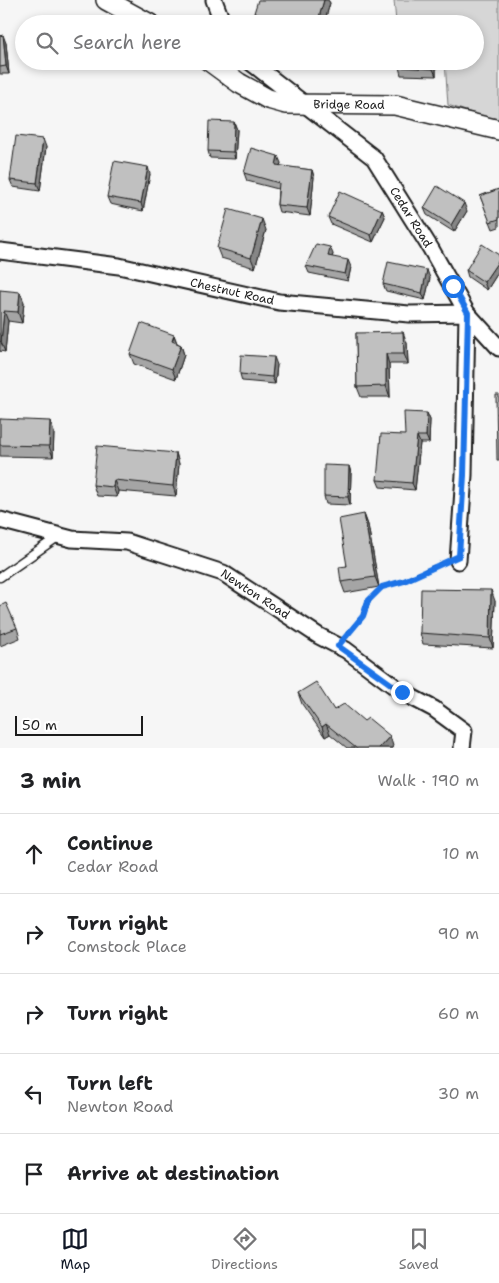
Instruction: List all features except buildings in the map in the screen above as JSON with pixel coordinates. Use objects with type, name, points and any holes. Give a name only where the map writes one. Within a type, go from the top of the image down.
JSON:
[{"type":"street","points":[[106,0],[134,15]]},
{"type":"street","points":[[214,0],[220,15]]},
{"type":"street","name":"Bridge Road","points":[[221,70],[239,83],[268,99],[286,104],[394,105],[499,130]]},
{"type":"street","name":"Cedar Road","points":[[260,70],[374,158],[431,249],[468,313],[499,348]]},
{"type":"street","name":"Chestnut Road","points":[[0,251],[119,266],[279,302],[408,314],[468,313]]},
{"type":"street","points":[[459,559],[464,475],[468,313]]},
{"type":"street","name":"Newton Road","points":[[0,520],[58,536],[127,542],[223,573],[319,636],[338,646],[402,692],[434,710],[464,731],[462,748]]},
{"type":"lane","points":[[0,577],[58,536]]},
{"type":"path","points":[[338,646],[363,616],[368,601],[382,587],[404,581],[459,559]]},
{"type":"shaded area","points":[[394,0],[499,0],[499,122],[448,105],[446,70],[484,70],[484,15],[395,15]]},
{"type":"route","points":[[402,692],[338,646],[363,616],[368,601],[382,587],[404,581],[459,556],[464,475],[468,313],[453,286]]}]
